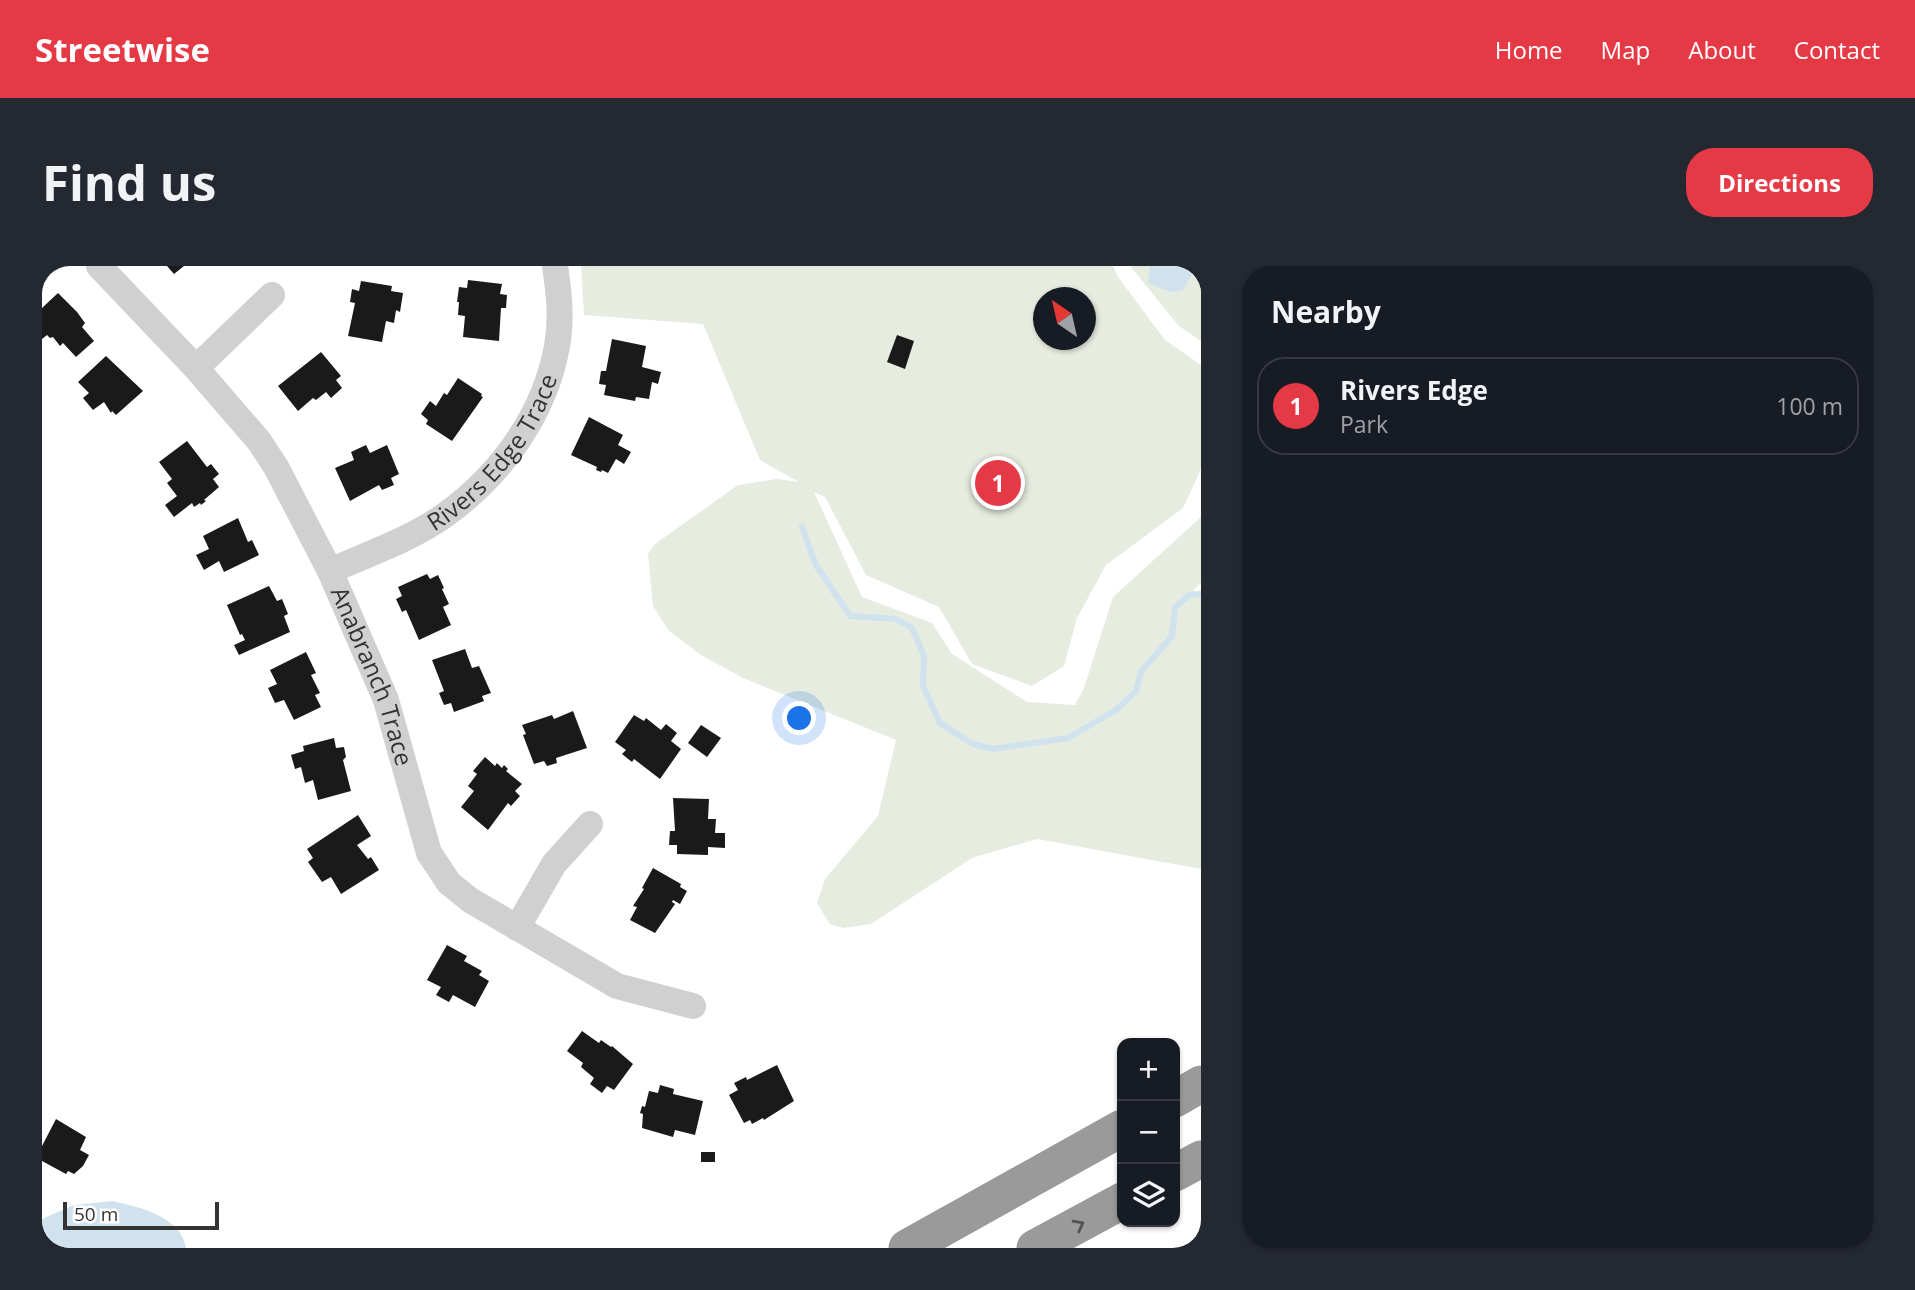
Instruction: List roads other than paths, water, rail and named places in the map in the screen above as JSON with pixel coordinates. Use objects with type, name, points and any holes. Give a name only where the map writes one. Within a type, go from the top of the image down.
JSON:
[{"type":"highway","points":[[1180,1096],[1201,1084]]},
{"type":"highway","points":[[1180,1122],[1201,1111]]},
{"type":"highway","points":[[907,1248],[1117,1131]]},
{"type":"highway","points":[[954,1248],[1117,1157]]},
{"type":"highway","points":[[1180,1170],[1201,1159]]},
{"type":"highway","points":[[1180,1198],[1201,1187]]},
{"type":"highway","points":[[1035,1248],[1117,1204]]},
{"type":"highway","points":[[1087,1248],[1127,1227]]},
{"type":"street","name":"Anabranch Trace","points":[[99,266],[196,368],[259,441],[276,467],[330,571],[386,699],[429,853],[449,883],[470,900],[617,986],[693,1006]]},
{"type":"street","name":"Rivers Edge Trace","points":[[330,571],[414,533],[445,515],[499,466],[520,438],[547,380],[557,345],[560,301],[555,266]]},
{"type":"street","points":[[196,368],[272,295]]},
{"type":"street","points":[[517,928],[554,864],[590,824]]},
{"type":"water","points":[[1150,266],[1193,266],[1192,274],[1183,290],[1171,292],[1148,283]]},
{"type":"water","points":[[113,1201],[146,1210],[167,1221],[176,1228],[186,1248],[42,1248],[42,1219],[74,1205]]},
{"type":"waterway","points":[[802,527],[816,565],[850,616],[896,619],[912,628],[924,656],[923,686],[940,723],[973,744],[993,749],[1068,738],[1116,710],[1136,691],[1141,672],[1172,636],[1175,608],[1189,595],[1201,594]]},
{"type":"place","name":"Rivers Edge","points":[[998,483]]}]
